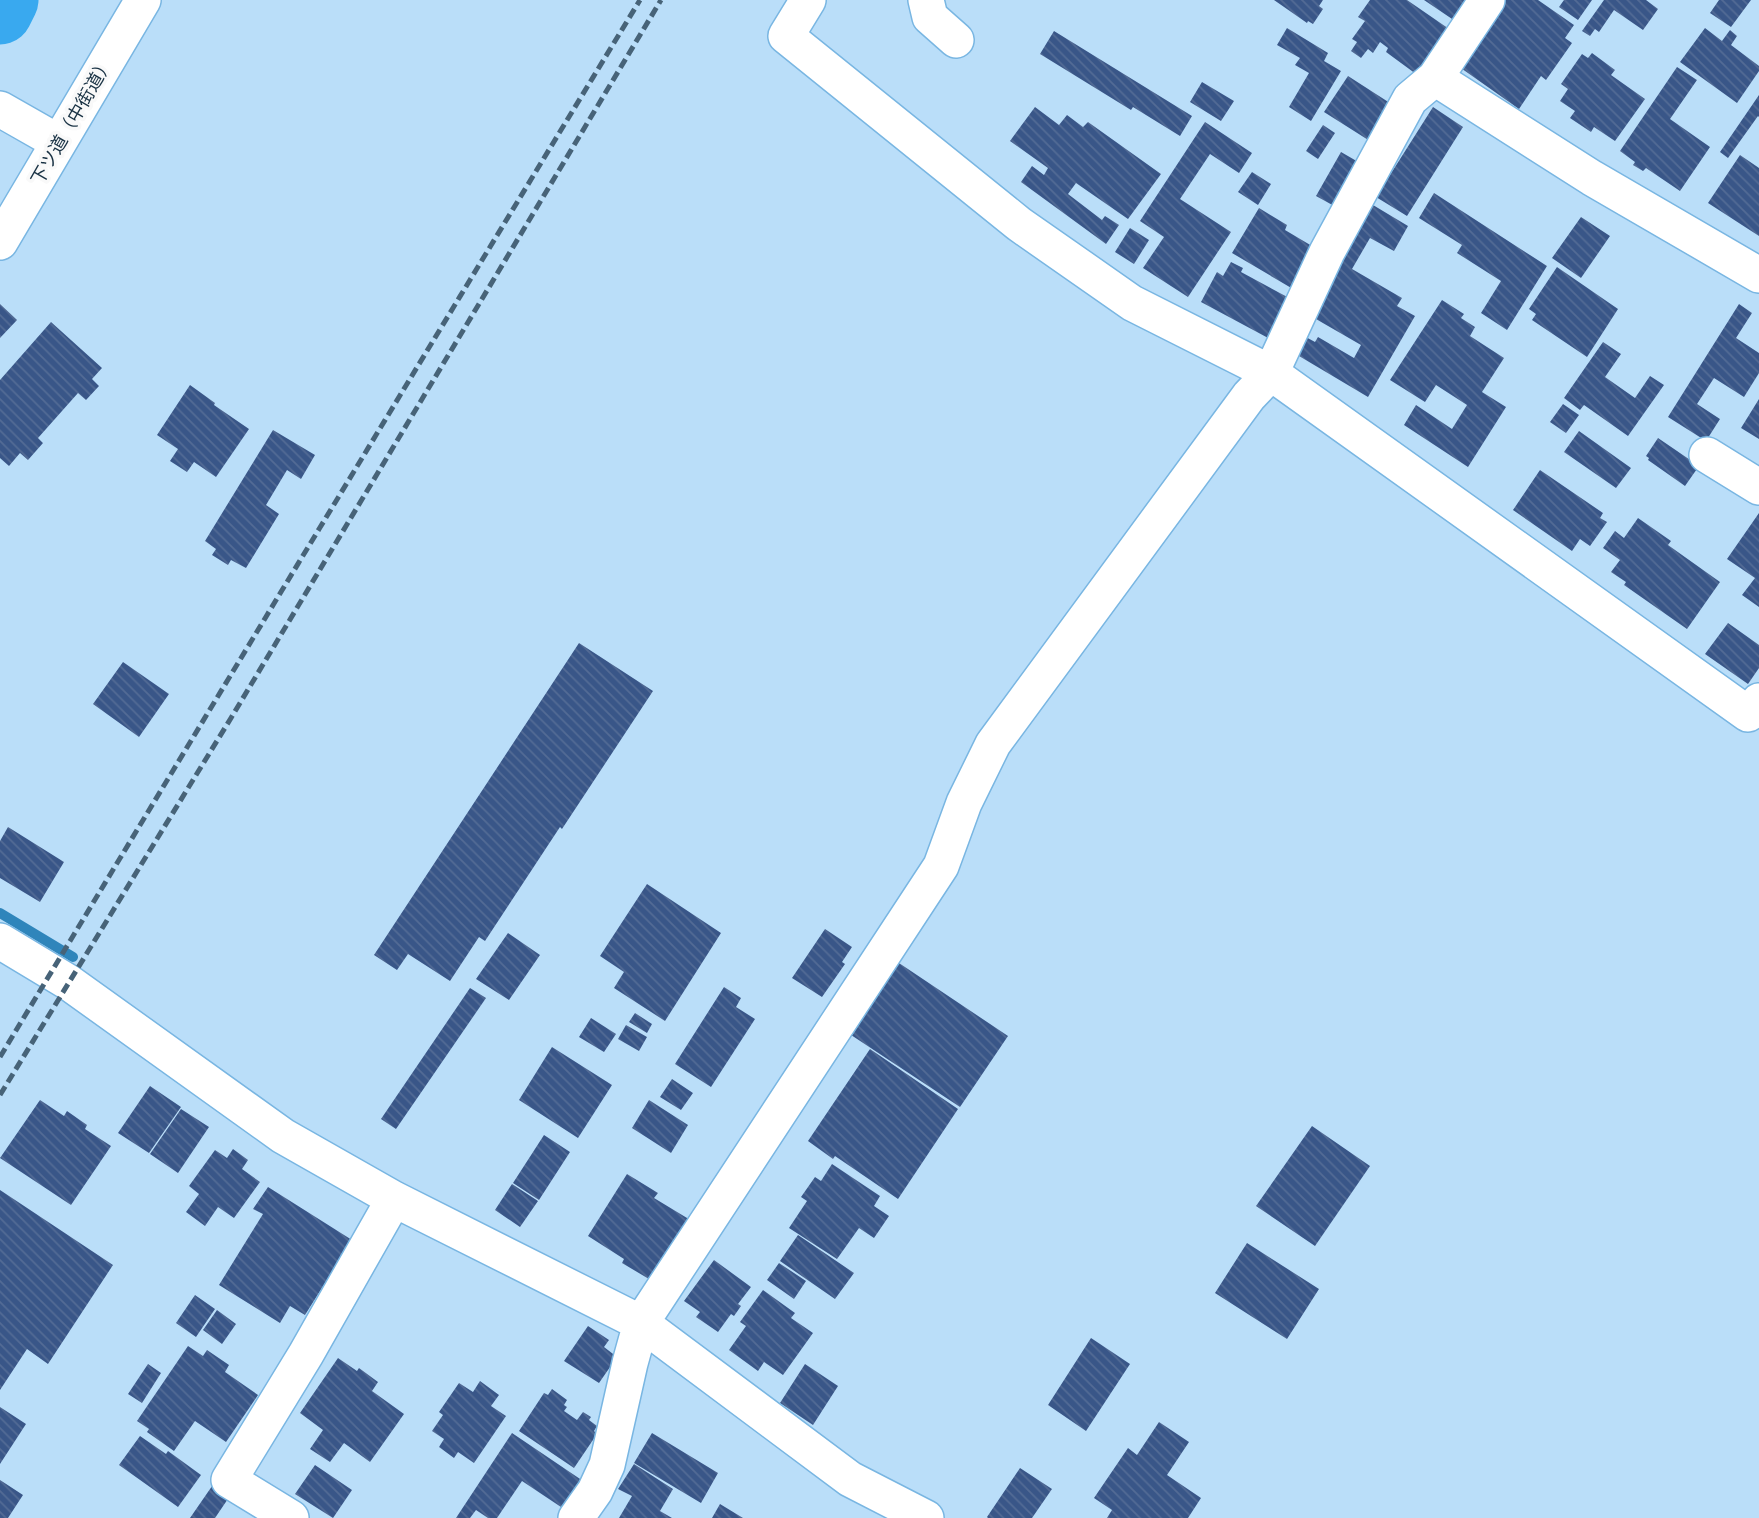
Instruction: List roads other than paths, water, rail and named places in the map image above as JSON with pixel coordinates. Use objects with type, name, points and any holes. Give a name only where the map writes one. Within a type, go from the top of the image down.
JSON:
[{"type":"street","name":"下ツ道（中街道）","points":[[0,242],[49,136],[143,0]]},
{"type":"street","points":[[808,0],[786,36],[1019,224],[1132,303],[1271,373],[1748,715],[1759,701]]},
{"type":"street","points":[[926,0],[930,17],[956,40]]},
{"type":"street","points":[[576,1518],[595,1491],[607,1465],[641,1323],[942,866],[964,803],[993,744],[1249,396],[1271,373],[1327,252],[1410,99],[1435,78],[1488,0]]},
{"type":"street","points":[[1435,78],[1592,178],[1759,275]]},
{"type":"street","points":[[0,109],[49,136]]},
{"type":"street","points":[[1707,455],[1759,487]]},
{"type":"street","points":[[0,941],[68,982],[283,1136],[394,1199],[641,1323],[850,1479],[926,1518]]},
{"type":"street","points":[[291,1518],[229,1480],[306,1354],[394,1199]]},
{"type":"waterway","points":[[0,12],[6,0]]},
{"type":"waterway","points":[[0,913],[73,957]]},
{"type":"railway","points":[[0,1057],[640,0]]},
{"type":"railway","points":[[0,1095],[231,718],[661,0]]}]
